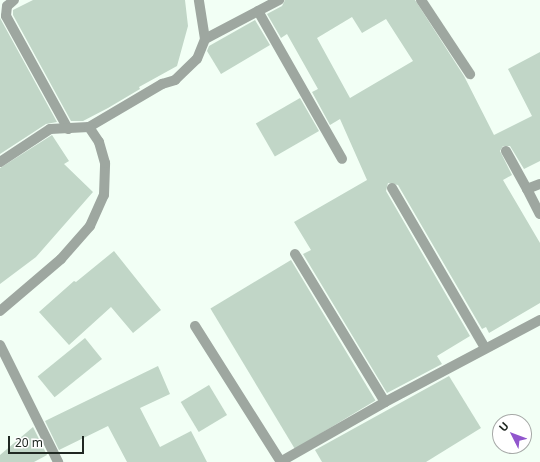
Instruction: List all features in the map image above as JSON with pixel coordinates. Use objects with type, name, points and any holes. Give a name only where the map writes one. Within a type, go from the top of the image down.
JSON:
[{"type":"street","points":[[14,0],[7,6],[6,16],[68,129]]},
{"type":"street","points":[[0,162],[50,129],[89,127],[162,84],[175,80],[197,59],[205,40],[199,0]]},
{"type":"street","points":[[205,40],[279,0]]},
{"type":"street","points":[[421,0],[470,74]]},
{"type":"street","points":[[258,11],[342,159]]},
{"type":"street","points":[[0,311],[61,259],[90,226],[104,194],[105,163],[99,142],[89,127]]},
{"type":"street","points":[[506,151],[540,214]]},
{"type":"street","points":[[527,189],[540,184]]},
{"type":"street","points":[[392,188],[485,348]]},
{"type":"street","points":[[295,254],[385,402]]},
{"type":"street","points":[[196,326],[280,462],[385,402],[540,320]]},
{"type":"street","points":[[0,345],[58,462]]},
{"type":"building","points":[[33,0],[185,0],[188,26],[177,66],[139,87],[140,89],[108,108],[83,121],[71,121],[13,15],[13,10]]},
{"type":"building","points":[[285,0],[415,0],[464,76],[494,135],[532,116],[508,69],[540,52],[540,161],[524,169],[510,146],[503,146],[500,151],[512,175],[503,180],[540,243],[540,303],[489,333],[486,327],[482,329],[398,185],[388,183],[386,191],[470,336],[437,356],[442,364],[387,393],[303,254],[311,250],[294,222],[367,180],[340,119],[330,125],[312,92],[318,89],[287,34],[281,38],[267,14],[282,6]],"holes":[[[352,17],[362,33],[386,19],[413,61],[350,98],[317,38]]]},
{"type":"building","points":[[0,18],[57,122],[46,124],[0,154]]},
{"type":"building","points":[[255,20],[270,45],[221,74],[207,51],[209,46]]},
{"type":"building","points":[[300,98],[319,131],[275,156],[256,124]]},
{"type":"building","points":[[52,135],[69,161],[64,164],[93,192],[36,257],[0,284],[0,168]]},
{"type":"building","points":[[114,251],[161,310],[133,333],[111,307],[69,345],[39,312],[74,281],[76,282]]},
{"type":"building","points":[[291,260],[375,401],[295,449],[210,308]]},
{"type":"building","points":[[85,338],[102,359],[55,397],[38,376]]},
{"type":"building","points":[[158,366],[170,394],[140,408],[160,447],[191,431],[207,462],[127,462],[108,426],[59,450],[45,421]]},
{"type":"building","points":[[449,376],[481,428],[426,462],[322,462],[315,450]]},
{"type":"building","points":[[209,385],[227,415],[199,432],[181,402]]},
{"type":"building","points":[[33,427],[47,455],[34,462],[0,462],[0,455]]}]
